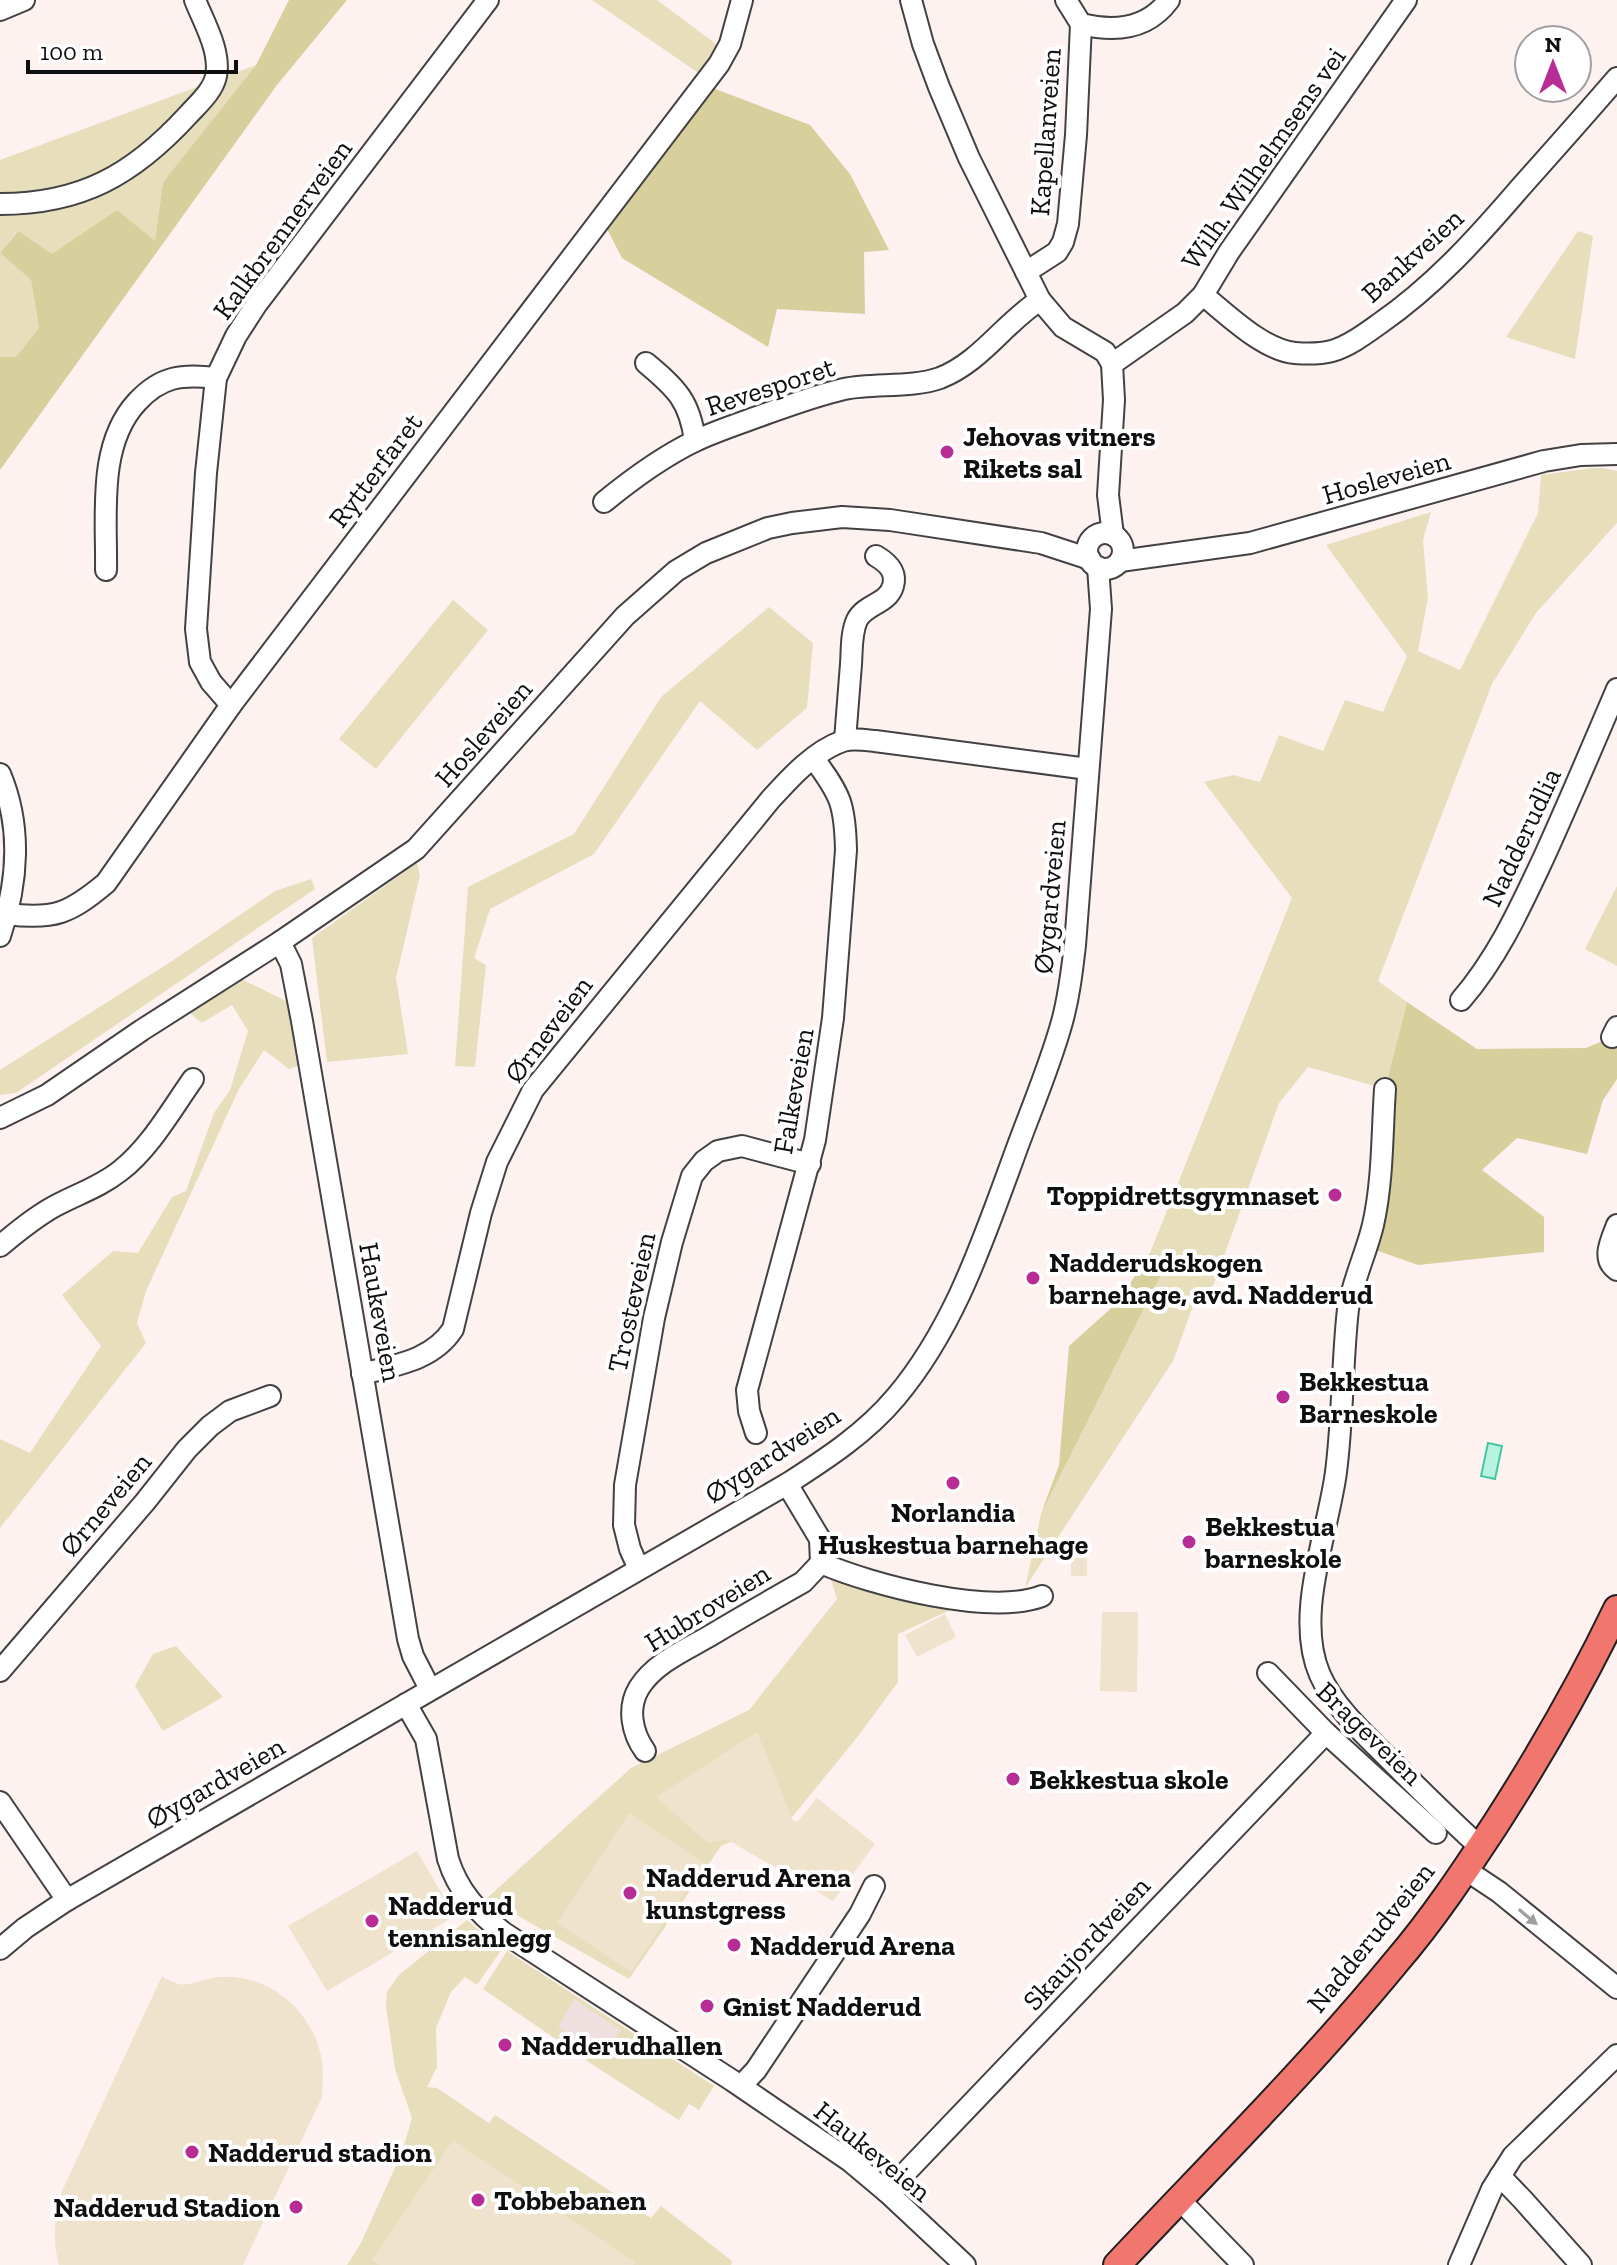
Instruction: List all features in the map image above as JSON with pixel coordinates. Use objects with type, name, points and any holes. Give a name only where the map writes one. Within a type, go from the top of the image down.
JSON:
[{"type":"main road","name":"Nadderudveien","points":[[1117,2265],[1397,1961],[1466,1870],[1556,1728],[1617,1609]]},
{"type":"street","points":[[0,10],[24,0]]},
{"type":"street","points":[[0,204],[62,199],[97,185],[124,172],[179,125],[213,85],[217,73],[215,53],[195,0]]},
{"type":"street","name":"Kalkbrennerveien","points":[[231,705],[211,682],[200,662],[196,629],[206,473],[216,378],[236,336],[256,305],[488,0]]},
{"type":"street","name":"Rytterfaret","points":[[7,914],[33,917],[51,915],[80,905],[106,883],[231,705],[719,64],[730,44],[742,0]]},
{"type":"street","points":[[911,0],[923,44],[969,158],[1040,300],[1063,327],[1108,358]]},
{"type":"street","points":[[1066,0],[1081,24],[1117,30],[1155,16],[1169,0]]},
{"type":"street","name":"Wilh. Wilhelmsens vei","points":[[1108,358],[1123,342],[1152,335],[1185,313],[1203,295],[1229,252],[1406,0]]},
{"type":"street","name":"Kapellanveien","points":[[1026,272],[1057,252],[1068,224],[1081,24]]},
{"type":"street","name":"Bankveien","points":[[1203,295],[1239,324],[1281,350],[1314,354],[1334,350],[1358,338],[1399,310],[1453,264],[1617,78]]},
{"type":"street","name":"Revesporet","points":[[604,502],[695,441],[821,394],[880,384],[938,379],[978,355],[1016,317],[1040,300]]},
{"type":"street","name":"Øygardveien","points":[[0,1949],[67,1900],[826,1459],[894,1400],[932,1349],[962,1293],[1065,1011],[1075,945],[1105,550],[1114,400],[1108,358]]},
{"type":"street","points":[[646,363],[679,393],[692,423],[695,441]]},
{"type":"street","points":[[106,570],[108,479],[112,445],[119,427],[144,394],[160,382],[192,375],[216,378]]},
{"type":"street","name":"Hosleveien","points":[[0,1118],[47,1095],[416,849],[625,616],[676,571],[706,553],[768,528],[842,517],[890,520],[1041,543],[1170,554],[1279,536],[1563,457],[1617,454]]},
{"type":"street","points":[[876,556],[887,563],[895,575],[893,589],[857,619],[845,740],[875,741],[1088,769]]},
{"type":"street","name":"Nadderudlia","points":[[1461,1000],[1500,947],[1558,826],[1617,689]]},
{"type":"street","name":"Ørneveien","points":[[362,1374],[407,1362],[444,1343],[453,1329],[481,1213],[497,1162],[533,1090],[770,800],[795,772],[845,740]]},
{"type":"street","name":"Falkeveien","points":[[756,1433],[747,1390],[810,1164],[833,1018],[846,850],[842,804],[814,759]]},
{"type":"street","points":[[0,774],[8,792],[15,840],[14,876],[0,936]]},
{"type":"street","name":"Haukeveien","points":[[280,942],[291,964],[302,1021],[408,1639],[430,1689]]},
{"type":"street","points":[[0,1246],[56,1205],[85,1193],[121,1170],[141,1151],[193,1079]]},
{"type":"street","points":[[1385,1089],[1376,1211],[1348,1309],[1336,1473],[1315,1580],[1310,1637],[1313,1658],[1330,1694],[1416,1787],[1480,1847]]},
{"type":"street","name":"Trosteveien","points":[[639,1569],[624,1525],[625,1485],[654,1318],[692,1176],[704,1161],[718,1151],[742,1146],[810,1164]]},
{"type":"street","points":[[1617,1225],[1609,1245],[1608,1261],[1617,1270]]},
{"type":"street","name":"Ørneveien","points":[[0,1671],[187,1449],[230,1411],[270,1396]]},
{"type":"street","points":[[787,1484],[820,1539],[821,1563],[920,1594],[998,1602],[1030,1601],[1042,1596]]},
{"type":"street","name":"Hubroveien","points":[[645,1751],[637,1740],[633,1724],[633,1702],[640,1687],[659,1665],[803,1582],[821,1563]]},
{"type":"street","name":"Brageveien","points":[[1268,1673],[1326,1733],[1436,1833]]},
{"type":"street","name":"Haukeveien","points":[[406,1704],[426,1739],[453,1875],[482,1915],[504,1933],[741,2086],[850,2161],[965,2265]]},
{"type":"street","name":"Skaujordveien","points":[[887,2192],[1326,1733]]},
{"type":"street","points":[[0,1802],[67,1900]]},
{"type":"street","points":[[1466,1870],[1499,1892],[1617,1988]]},
{"type":"street","points":[[741,2086],[756,2070],[860,1914],[874,1886]]},
{"type":"street","points":[[1459,2265],[1492,2189],[1513,2156],[1617,2055]]},
{"type":"street","points":[[1500,2176],[1581,2265]]},
{"type":"street","points":[[1179,2199],[1243,2265]]},
{"type":"shaded area","points":[[289,0],[347,0],[277,85],[0,470],[0,357],[16,357],[39,328],[31,280],[0,253],[18,231],[52,254],[117,210],[155,241],[163,182],[256,65]]},
{"type":"shaded area","points":[[592,0],[657,0],[716,44],[700,74]]},
{"type":"shaded area","points":[[256,65],[163,182],[155,242],[52,254],[17,231],[0,253],[0,160]]},
{"type":"shaded area","points":[[713,88],[810,125],[850,174],[889,250],[864,252],[865,314],[777,309],[768,347],[622,258],[607,229]]},
{"type":"shaded area","points":[[1578,231],[1593,236],[1575,359],[1506,337]]},
{"type":"shaded area","points":[[0,253],[31,280],[39,328],[16,357],[0,357]]},
{"type":"shaded area","points":[[1593,468],[1617,471],[1617,523],[1536,613],[1492,684],[1378,981],[1407,1002],[1385,1089],[1308,1067],[1279,1103],[1214,1284],[1193,1306],[1173,1361],[1025,1588],[1041,1514],[1165,1267],[1150,1253],[1292,898],[1204,782],[1233,775],[1260,782],[1279,735],[1323,751],[1345,700],[1383,712],[1407,656],[1326,545],[1431,512],[1423,540],[1428,598],[1418,651],[1460,670],[1538,513],[1541,475]]},
{"type":"shaded area","points":[[453,600],[488,630],[376,769],[339,739]]},
{"type":"shaded area","points":[[769,607],[813,643],[807,708],[757,750],[700,701],[594,854],[490,909],[474,958],[486,965],[475,1067],[455,1066],[468,887],[574,834],[661,697]]},
{"type":"shaded area","points":[[417,863],[420,875],[396,978],[408,1054],[327,1062],[312,938]]},
{"type":"shaded area","points":[[311,879],[315,889],[16,1093],[0,1095],[0,1070],[172,961],[275,891]]},
{"type":"shaded area","points":[[1617,886],[1617,966],[1585,949]]},
{"type":"shaded area","points":[[237,977],[292,1004],[303,1064],[289,1069],[264,1050],[239,1089],[146,1291],[137,1323],[146,1343],[0,1528],[0,1439],[30,1453],[101,1346],[62,1295],[113,1251],[138,1253],[172,1197],[186,1191],[214,1113],[230,1090],[248,1031],[232,1005],[202,1023],[190,1013]]},
{"type":"shaded area","points":[[1407,1002],[1477,1049],[1586,1048],[1612,1037],[1617,1042],[1617,1079],[1603,1100],[1587,1154],[1517,1138],[1482,1170],[1544,1217],[1544,1252],[1418,1265],[1367,1247],[1385,1089]]},
{"type":"shaded area","points":[[1150,1253],[1165,1267],[1041,1514],[1059,1465],[1069,1346],[1118,1302]]},
{"type":"shaded area","points":[[1488,1443],[1502,1446],[1495,1479],[1481,1476]]},
{"type":"shaded area","points":[[1071,1546],[1087,1546],[1087,1576],[1071,1576]]},
{"type":"shaded area","points":[[828,1570],[961,1605],[898,1634],[898,1682],[859,1735],[793,1816],[721,1846],[629,1979],[487,1898],[631,1768],[749,1710],[837,1599]]},
{"type":"shaded area","points":[[1102,1612],[1138,1612],[1137,1692],[1100,1691]]},
{"type":"shaded area","points":[[945,1614],[956,1637],[917,1657],[905,1635]]},
{"type":"shaded area","points":[[176,1646],[223,1697],[163,1731],[135,1686],[153,1654]]},
{"type":"shaded area","points":[[757,1732],[792,1819],[797,1822],[817,1798],[875,1844],[833,1901],[726,1839],[708,1843],[656,1797]]},
{"type":"shaded area","name":"Nadderud Arena kunstgress","points":[[629,1813],[704,1863],[631,1972],[557,1923]]},
{"type":"shaded area","name":"Nadderud tennisanlegg","points":[[417,1851],[455,1916],[327,1991],[288,1926]]},
{"type":"shaded area","points":[[467,1920],[502,1949],[477,1985],[465,1977],[451,1992],[436,2028],[437,2067],[427,2087],[437,2088],[489,2123],[495,2115],[651,2218],[661,2206],[732,2261],[731,2265],[347,2265],[361,2243],[402,2152],[412,2118],[395,2069],[386,2006],[387,1992],[399,1975]]},
{"type":"shaded area","points":[[507,1951],[714,2086],[699,2110],[689,2104],[679,2120],[483,1989]]},
{"type":"shaded area","points":[[162,1976],[183,1985],[216,1977],[237,1977],[282,1995],[313,2032],[322,2060],[322,2097],[243,2265],[59,2265],[55,2228],[62,2191]]},
{"type":"shaded area","points":[[574,1999],[621,2030],[599,2053],[591,2048],[585,2056],[563,2042],[568,2034],[558,2027]]},
{"type":"shaded area","name":"Tobbebanen","points":[[453,2140],[635,2262],[633,2265],[380,2265],[372,2260]]},
{"type":"place","name":"Jehovas vitners Rikets sal","points":[[947,452]]},
{"type":"place","name":"Toppidrettsgymnaset","points":[[1335,1195]]},
{"type":"place","name":"Nadderudskogen barnehage, avd. Nadderud","points":[[1033,1278]]},
{"type":"place","name":"Bekkestua Barneskole","points":[[1283,1397]]},
{"type":"place","name":"Norlandia Huskestua barnehage","points":[[953,1483]]},
{"type":"place","name":"Bekkestua barneskole","points":[[1189,1542]]},
{"type":"place","name":"Bekkestua skole","points":[[1013,1779]]},
{"type":"place","name":"Nadderud Arena kunstgress","points":[[630,1893]]},
{"type":"place","name":"Nadderud tennisanlegg","points":[[372,1921]]},
{"type":"place","name":"Nadderud Arena","points":[[734,1945]]},
{"type":"place","name":"Gnist Nadderud","points":[[707,2006]]},
{"type":"place","name":"Nadderudhallen","points":[[505,2045]]},
{"type":"place","name":"Nadderud stadion","points":[[192,2152]]},
{"type":"place","name":"Tobbebanen","points":[[478,2200]]},
{"type":"place","name":"Nadderud Stadion","points":[[296,2207]]}]
